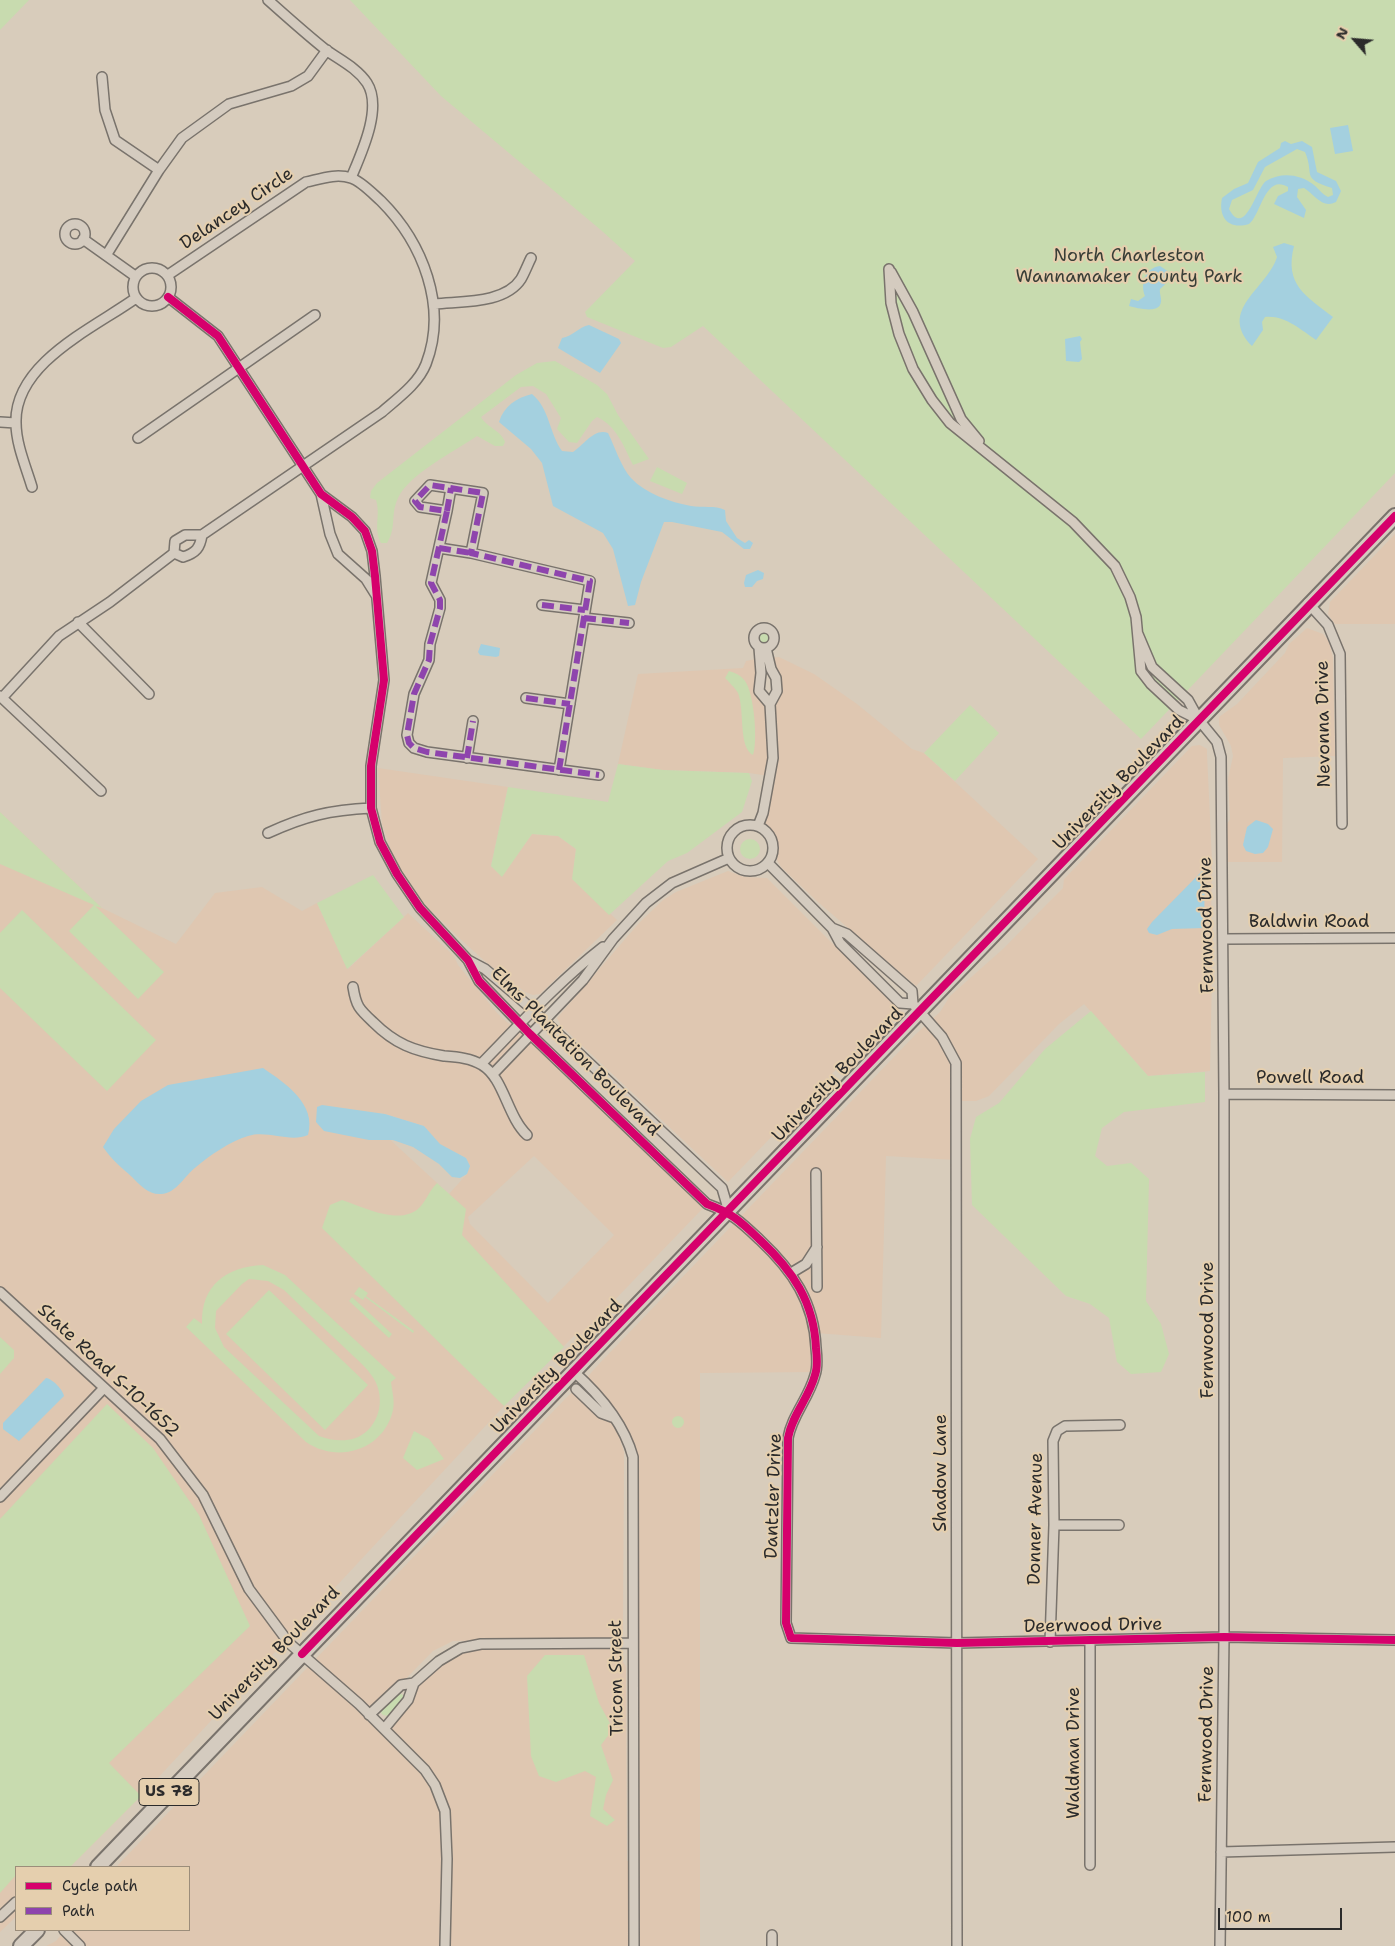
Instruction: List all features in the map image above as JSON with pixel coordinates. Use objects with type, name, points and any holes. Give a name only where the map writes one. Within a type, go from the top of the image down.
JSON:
[{"type":"main road","name":"University Boulevard","points":[[99,1866],[729,1212],[917,1008],[1199,720],[1308,604],[1395,516]]},
{"type":"main road","points":[[21,1946],[36,1931]]},
{"type":"street","points":[[101,791],[1,697],[59,636],[110,602],[174,553],[175,541],[185,535],[202,535],[382,412],[409,389],[425,366],[432,338],[435,304],[429,280],[417,252],[398,219],[375,196],[351,178],[366,143],[373,112],[368,84],[353,68],[327,50],[268,0]]},
{"type":"street","points":[[106,254],[158,170],[182,138],[201,122],[229,104],[291,86],[308,76],[327,50]]},
{"type":"street","points":[[102,77],[104,110],[115,140],[158,170]]},
{"type":"street","name":"Delancey Circle","points":[[168,275],[306,182],[332,176],[351,178]]},
{"type":"street","points":[[83,239],[135,276]]},
{"type":"street","points":[[435,304],[485,298],[511,290],[521,279],[531,258]]},
{"type":"street","points":[[155,267],[168,275],[171,282],[168,297],[156,306],[141,303],[136,298],[132,283],[140,271],[155,267]]},
{"type":"street","points":[[889,269],[913,312],[961,419],[989,453],[950,423],[914,369],[899,334],[891,303],[889,269]]},
{"type":"street","name":"Elms Plantation Boulevard","points":[[168,297],[218,336],[302,468],[321,494],[352,518],[365,531],[372,551],[383,644],[384,680],[372,766],[371,808],[380,842],[397,874],[420,908],[468,960],[479,981],[520,1024],[707,1204],[729,1212]]},
{"type":"street","points":[[32,486],[16,423],[20,396],[35,371],[57,351],[136,298]]},
{"type":"street","points":[[138,438],[240,369],[315,315]]},
{"type":"street","points":[[0,422],[16,423]]},
{"type":"street","name":"Fernwood Drive","points":[[989,453],[1073,522],[1115,566],[1130,597],[1138,634],[1142,671],[1151,684],[1179,710],[1199,720]]},
{"type":"street","points":[[446,511],[420,507],[415,501],[430,485],[482,493],[471,553]]},
{"type":"street","points":[[451,488],[431,583],[440,600],[440,608],[430,644],[429,660],[414,694],[407,735],[409,743],[414,748],[427,752],[599,775]]},
{"type":"street","name":"Elms Plantation Boulevard","points":[[321,494],[330,534],[338,554],[366,579],[376,595]]},
{"type":"street","points":[[174,553],[183,557],[194,554],[200,546],[202,535]]},
{"type":"street","points":[[439,548],[471,553],[590,581],[559,770]]},
{"type":"street","name":"Nevonna Drive","points":[[1308,604],[1328,625],[1340,654],[1342,824]]},
{"type":"street","points":[[542,605],[629,623]]},
{"type":"street","points":[[78,622],[149,694]]},
{"type":"street","name":"Fernwood Drive","points":[[1138,634],[1152,667],[1188,700],[1199,720],[1217,742],[1221,757],[1224,939],[1224,1637],[1220,1946]]},
{"type":"street","points":[[758,826],[763,813],[773,758],[770,704],[778,691],[763,648],[759,691],[770,704]]},
{"type":"street","points":[[526,698],[570,704]]},
{"type":"street","points":[[467,758],[473,721]]},
{"type":"street","points":[[268,833],[297,819],[320,813],[371,808]]},
{"type":"street","points":[[744,826],[758,826],[765,830],[772,842],[772,857],[768,863],[755,871],[748,871],[734,866],[729,858],[727,846],[732,833],[744,826]]},
{"type":"street","points":[[492,1074],[583,980],[613,939],[646,903],[672,883],[729,858]]},
{"type":"street","points":[[768,863],[832,928],[840,944],[900,1003],[917,1008]]},
{"type":"street","points":[[832,928],[847,934],[912,991],[917,1008]]},
{"type":"street","name":"Baldwin Road","points":[[1224,939],[1395,938]]},
{"type":"street","points":[[481,1064],[532,1009],[579,965],[613,939]]},
{"type":"street","name":"Elms Plantation Boulevard","points":[[468,960],[485,969],[532,1009],[722,1188],[729,1212]]},
{"type":"street","points":[[353,987],[356,1005],[384,1033],[403,1046],[481,1064],[492,1074],[514,1119],[527,1135]]},
{"type":"street","name":"Shadow Lane","points":[[917,1008],[950,1048],[956,1063],[957,1073],[957,1946]]},
{"type":"street","name":"Powell Road","points":[[1224,1094],[1395,1095]]},
{"type":"street","points":[[816,1172],[817,1287]]},
{"type":"street","name":"Dantzler Drive","points":[[729,1212],[770,1249],[791,1273],[802,1288],[812,1316],[817,1367],[812,1385],[790,1427],[788,1438],[786,1623],[791,1638]]},
{"type":"street","points":[[791,1273],[806,1264],[817,1247]]},
{"type":"street","name":"State Road S-10-1652","points":[[0,1292],[103,1389],[160,1439],[182,1465],[203,1495],[249,1589],[289,1643],[370,1715],[425,1770],[435,1785],[445,1811],[447,1851],[445,1946]]},
{"type":"street","name":"Tricom Street","points":[[573,1372],[602,1400],[628,1439],[633,1457],[634,1946]]},
{"type":"street","points":[[0,1497],[103,1389]]},
{"type":"street","name":"Tricom Street","points":[[576,1389],[601,1413],[612,1416]]},
{"type":"street","name":"Donner Avenue","points":[[1050,1642],[1054,1525],[1052,1450],[1057,1431],[1066,1426],[1120,1425]]},
{"type":"street","points":[[1054,1525],[1119,1525]]},
{"type":"street","name":"Deerwood Drive","points":[[791,1638],[956,1643],[1090,1642],[1224,1637],[1395,1640]]},
{"type":"street","name":"Waldman Drive","points":[[1090,1642],[1090,1865]]},
{"type":"street","points":[[384,1730],[408,1700],[414,1683],[439,1661],[461,1648],[481,1644],[632,1643]]},
{"type":"street","points":[[370,1715],[401,1685],[414,1683]]},
{"type":"street","points":[[1221,1852],[1395,1847]]},
{"type":"street","points":[[0,1917],[15,1903]]},
{"type":"street","points":[[65,1931],[80,1946]]},
{"type":"street","points":[[772,1935],[772,1946]]},
{"type":"shaded area","points":[[1395,534],[1395,624],[1335,624],[1328,614],[1330,602]]},
{"type":"shaded area","points":[[1307,628],[1323,634],[1329,642],[1333,658],[1335,756],[1283,758],[1282,862],[1225,862],[1227,824],[1230,819],[1228,779],[1233,756],[1231,746],[1219,725],[1219,717],[1237,704],[1285,653],[1289,644]]},
{"type":"shaded area","points":[[779,657],[814,674],[857,704],[912,749],[924,753],[1038,859],[916,986],[819,903],[781,867],[777,860],[778,845],[774,835],[766,825],[760,822],[769,776],[749,773],[663,770],[618,764],[638,674],[743,668],[746,661],[761,658],[758,685],[770,704],[777,691],[769,658]]},
{"type":"shaded area","points":[[1200,745],[1207,749],[1212,861],[1211,922],[1213,927],[1210,1071],[1148,1076],[1084,1004],[1059,1024],[989,1096],[976,1101],[957,1101],[956,1160],[886,1156],[881,1338],[816,1333],[816,1372],[700,1373],[700,1946],[46,1946],[56,1941],[64,1931],[190,1931],[190,1866],[117,1866],[566,1398],[576,1389],[601,1413],[584,1381],[597,1366],[916,1034],[940,1012],[950,996],[1004,948],[1063,888],[1064,879],[1192,746]],"holes":[[[626,1437],[634,1482],[635,1861],[627,1861],[626,1667],[620,1656],[616,1653],[615,1643],[461,1648],[414,1683],[384,1729],[370,1715],[433,1651],[453,1641],[608,1639],[614,1638],[623,1630],[624,1452],[621,1443]]]},
{"type":"shaded area","points":[[378,768],[508,787],[491,866],[502,876],[532,834],[558,836],[576,849],[573,879],[617,920],[540,994],[533,995],[525,992],[487,963],[458,937],[420,900],[405,878],[391,851],[382,824]]},
{"type":"shaded area","points":[[0,812],[102,908],[176,944],[215,893],[262,887],[302,911],[317,903],[348,969],[408,913],[454,956],[458,965],[497,1013],[508,1023],[530,1034],[707,1204],[581,1335],[578,1332],[504,1406],[141,1796],[71,1866],[15,1866],[15,1918],[0,1932]],"holes":[[[360,1112],[385,1114],[424,1126],[440,1145],[466,1158],[470,1166],[467,1174],[449,1194]],[[534,1156],[614,1235],[548,1303],[470,1224],[468,1217]]]},
{"type":"shaded area","points":[[728,871],[744,877],[767,878],[896,1007],[728,1182],[561,1026],[557,1018],[639,923],[663,900],[676,892]]},
{"type":"green space","points":[[0,0],[29,0],[0,30]]},
{"type":"green space","name":"North Charleston Wannamaker County Park","points":[[350,0],[1395,0],[1395,473],[1141,739],[703,326],[671,347],[663,348],[587,317],[585,312],[635,261],[441,96]]},
{"type":"green space","points":[[555,361],[597,385],[607,394],[618,415],[649,459],[633,465],[615,431],[597,417],[592,421],[577,443],[569,442],[557,429],[561,418],[546,394],[533,386],[521,387],[481,417],[503,438],[505,442],[503,446],[495,446],[477,436],[422,472],[412,480],[398,498],[394,510],[392,532],[387,543],[381,543],[377,526],[378,512],[376,500],[370,498],[371,491],[377,483],[516,375],[537,363]]},
{"type":"green space","points":[[657,467],[687,483],[682,494],[650,481]]},
{"type":"green space","points":[[764,632],[770,638],[764,644],[758,638]]},
{"type":"green space","points":[[729,671],[738,674],[743,679],[751,696],[755,729],[753,755],[748,751],[745,744],[738,693],[725,678]]},
{"type":"green space","points":[[970,705],[999,733],[955,781],[924,753]]},
{"type":"green space","points":[[618,764],[663,770],[749,773],[752,781],[742,812],[687,853],[668,861],[609,915],[572,879],[576,849],[558,836],[532,834],[502,877],[491,866],[508,787],[608,802]]},
{"type":"green space","points":[[0,812],[102,908],[95,906],[164,972],[138,999],[69,931],[94,905],[0,864]]},
{"type":"green space","points":[[750,839],[757,842],[760,849],[757,856],[750,859],[743,856],[740,849],[743,842]]},
{"type":"green space","points":[[373,875],[404,917],[347,969],[317,903]]},
{"type":"green space","points":[[22,910],[156,1040],[107,1091],[0,988],[0,933]]},
{"type":"green space","points":[[1091,1011],[1148,1076],[1205,1072],[1205,1102],[1124,1112],[1102,1128],[1095,1156],[1107,1166],[1131,1163],[1149,1179],[1146,1301],[1161,1324],[1169,1354],[1161,1372],[1131,1374],[1117,1362],[1109,1318],[1090,1304],[1066,1296],[972,1205],[970,1139],[976,1117],[999,1103],[1045,1049]]},
{"type":"green space","points":[[437,1183],[466,1209],[462,1235],[564,1347],[504,1406],[322,1228],[330,1205],[342,1200],[381,1213],[402,1215],[411,1213],[419,1208]]},
{"type":"green space","points":[[263,1265],[285,1275],[396,1378],[391,1382],[394,1407],[388,1424],[370,1444],[345,1452],[332,1452],[319,1449],[306,1442],[186,1327],[194,1318],[202,1324],[206,1299],[218,1281],[227,1274]],"holes":[[[249,1279],[268,1281],[284,1290],[361,1363],[374,1379],[380,1399],[378,1413],[372,1426],[362,1435],[344,1440],[319,1436],[224,1347],[215,1328],[216,1311]]]},
{"type":"green space","points":[[359,1287],[368,1293],[366,1296],[414,1331],[413,1333],[365,1297],[363,1300],[354,1294]]},
{"type":"green space","points":[[269,1290],[368,1385],[325,1430],[226,1334]]},
{"type":"green space","points":[[352,1297],[392,1334],[389,1338],[349,1301]]},
{"type":"green space","points":[[0,1337],[14,1350],[14,1358],[0,1374]]},
{"type":"green space","points":[[107,1404],[153,1448],[199,1515],[250,1626],[109,1763],[141,1796],[71,1866],[15,1866],[15,1876],[0,1893],[0,1519]]},
{"type":"green space","points":[[676,1416],[680,1416],[684,1422],[680,1428],[676,1428],[672,1424],[672,1420]]},
{"type":"green space","points":[[414,1431],[429,1439],[444,1459],[417,1470],[403,1458]]},
{"type":"green space","points":[[545,1655],[584,1655],[599,1703],[613,1729],[601,1745],[613,1780],[606,1795],[603,1809],[615,1820],[607,1826],[590,1816],[596,1777],[585,1771],[556,1782],[539,1776],[531,1756],[527,1676]]},
{"type":"green space","points":[[400,1693],[404,1696],[404,1700],[389,1716],[383,1715],[381,1713],[383,1708]]},
{"type":"water","points":[[1348,125],[1353,151],[1335,154],[1330,128]]},
{"type":"water","points":[[1285,141],[1291,144],[1302,141],[1312,147],[1317,172],[1336,181],[1341,191],[1336,202],[1327,204],[1304,188],[1298,189],[1297,197],[1306,210],[1304,218],[1274,204],[1278,196],[1288,191],[1288,187],[1280,184],[1269,190],[1249,224],[1236,225],[1226,221],[1222,211],[1222,198],[1234,189],[1248,183],[1258,162],[1280,148],[1281,143]],"holes":[[[1297,149],[1305,152],[1310,175],[1322,185],[1332,188],[1333,195],[1328,197],[1303,178],[1290,175],[1278,176],[1266,181],[1262,185],[1245,215],[1240,218],[1235,217],[1229,209],[1232,200],[1253,190],[1265,167]]]},
{"type":"water","points":[[1284,243],[1294,246],[1292,271],[1300,288],[1306,296],[1333,317],[1316,340],[1286,321],[1279,318],[1265,317],[1262,322],[1263,330],[1252,346],[1243,333],[1240,321],[1242,310],[1272,269],[1277,257],[1273,247]]},
{"type":"water","points":[[1160,266],[1169,272],[1169,278],[1160,289],[1160,305],[1154,309],[1141,309],[1129,306],[1131,299],[1138,301],[1145,296],[1143,287],[1147,273]]},
{"type":"water","points":[[589,325],[619,339],[621,343],[600,373],[558,348],[562,338]]},
{"type":"water","points":[[1080,336],[1082,339],[1080,342],[1082,359],[1079,362],[1066,361],[1065,339]]},
{"type":"water","points":[[532,394],[546,414],[554,437],[562,451],[573,452],[594,435],[603,432],[608,433],[624,468],[637,484],[659,497],[675,502],[725,510],[726,521],[737,538],[745,543],[749,540],[753,543],[750,549],[744,549],[722,532],[664,522],[641,582],[635,605],[628,606],[613,549],[603,533],[553,506],[542,463],[531,449],[499,422],[504,411],[511,403]]},
{"type":"water","points":[[758,570],[764,573],[763,579],[757,581],[752,587],[745,587],[746,575]]},
{"type":"water","points":[[481,644],[500,648],[499,656],[480,655],[478,652]]},
{"type":"water","points":[[1256,820],[1268,824],[1273,829],[1268,847],[1263,853],[1255,854],[1246,851],[1243,845],[1247,827]]},
{"type":"water","points":[[1205,868],[1204,928],[1172,929],[1157,935],[1149,933],[1147,929],[1152,922]]},
{"type":"water","points":[[263,1068],[281,1080],[304,1104],[310,1124],[308,1135],[294,1138],[263,1134],[241,1138],[202,1162],[172,1191],[161,1194],[153,1193],[142,1186],[103,1147],[114,1129],[141,1101],[168,1085]]},
{"type":"water","points":[[322,1105],[385,1114],[424,1126],[440,1144],[466,1158],[470,1166],[467,1174],[460,1178],[452,1177],[439,1164],[413,1147],[393,1140],[369,1140],[324,1131],[316,1122],[317,1107]]},
{"type":"water","points":[[46,1378],[52,1380],[57,1385],[64,1396],[19,1441],[3,1429],[3,1423]]},
{"type":"marked path","points":[[559,770],[590,581],[471,553],[483,493],[430,485],[415,501],[420,507],[447,511],[431,583],[440,600],[440,608],[430,644],[429,660],[414,694],[407,735],[409,743],[414,748],[427,752],[599,775]]},
{"type":"marked path","points":[[447,511],[451,488]]},
{"type":"marked path","points":[[439,548],[471,553]]},
{"type":"marked path","points":[[542,605],[585,610]]},
{"type":"marked path","points":[[584,618],[629,623]]},
{"type":"marked path","points":[[526,698],[570,704]]},
{"type":"marked path","points":[[467,758],[473,721]]},
{"type":"cycle path","points":[[168,297],[218,336],[321,494],[352,517],[365,531],[372,551],[384,680],[371,766],[371,808],[380,842],[397,874],[420,908],[468,960],[479,981],[530,1034],[707,1204],[736,1219],[760,1240],[782,1263],[800,1288],[811,1316],[817,1365],[809,1391],[793,1422],[788,1438],[786,1623],[791,1638],[957,1643],[1224,1637],[1395,1640]]},
{"type":"cycle path","points":[[302,1654],[1395,516]]}]
